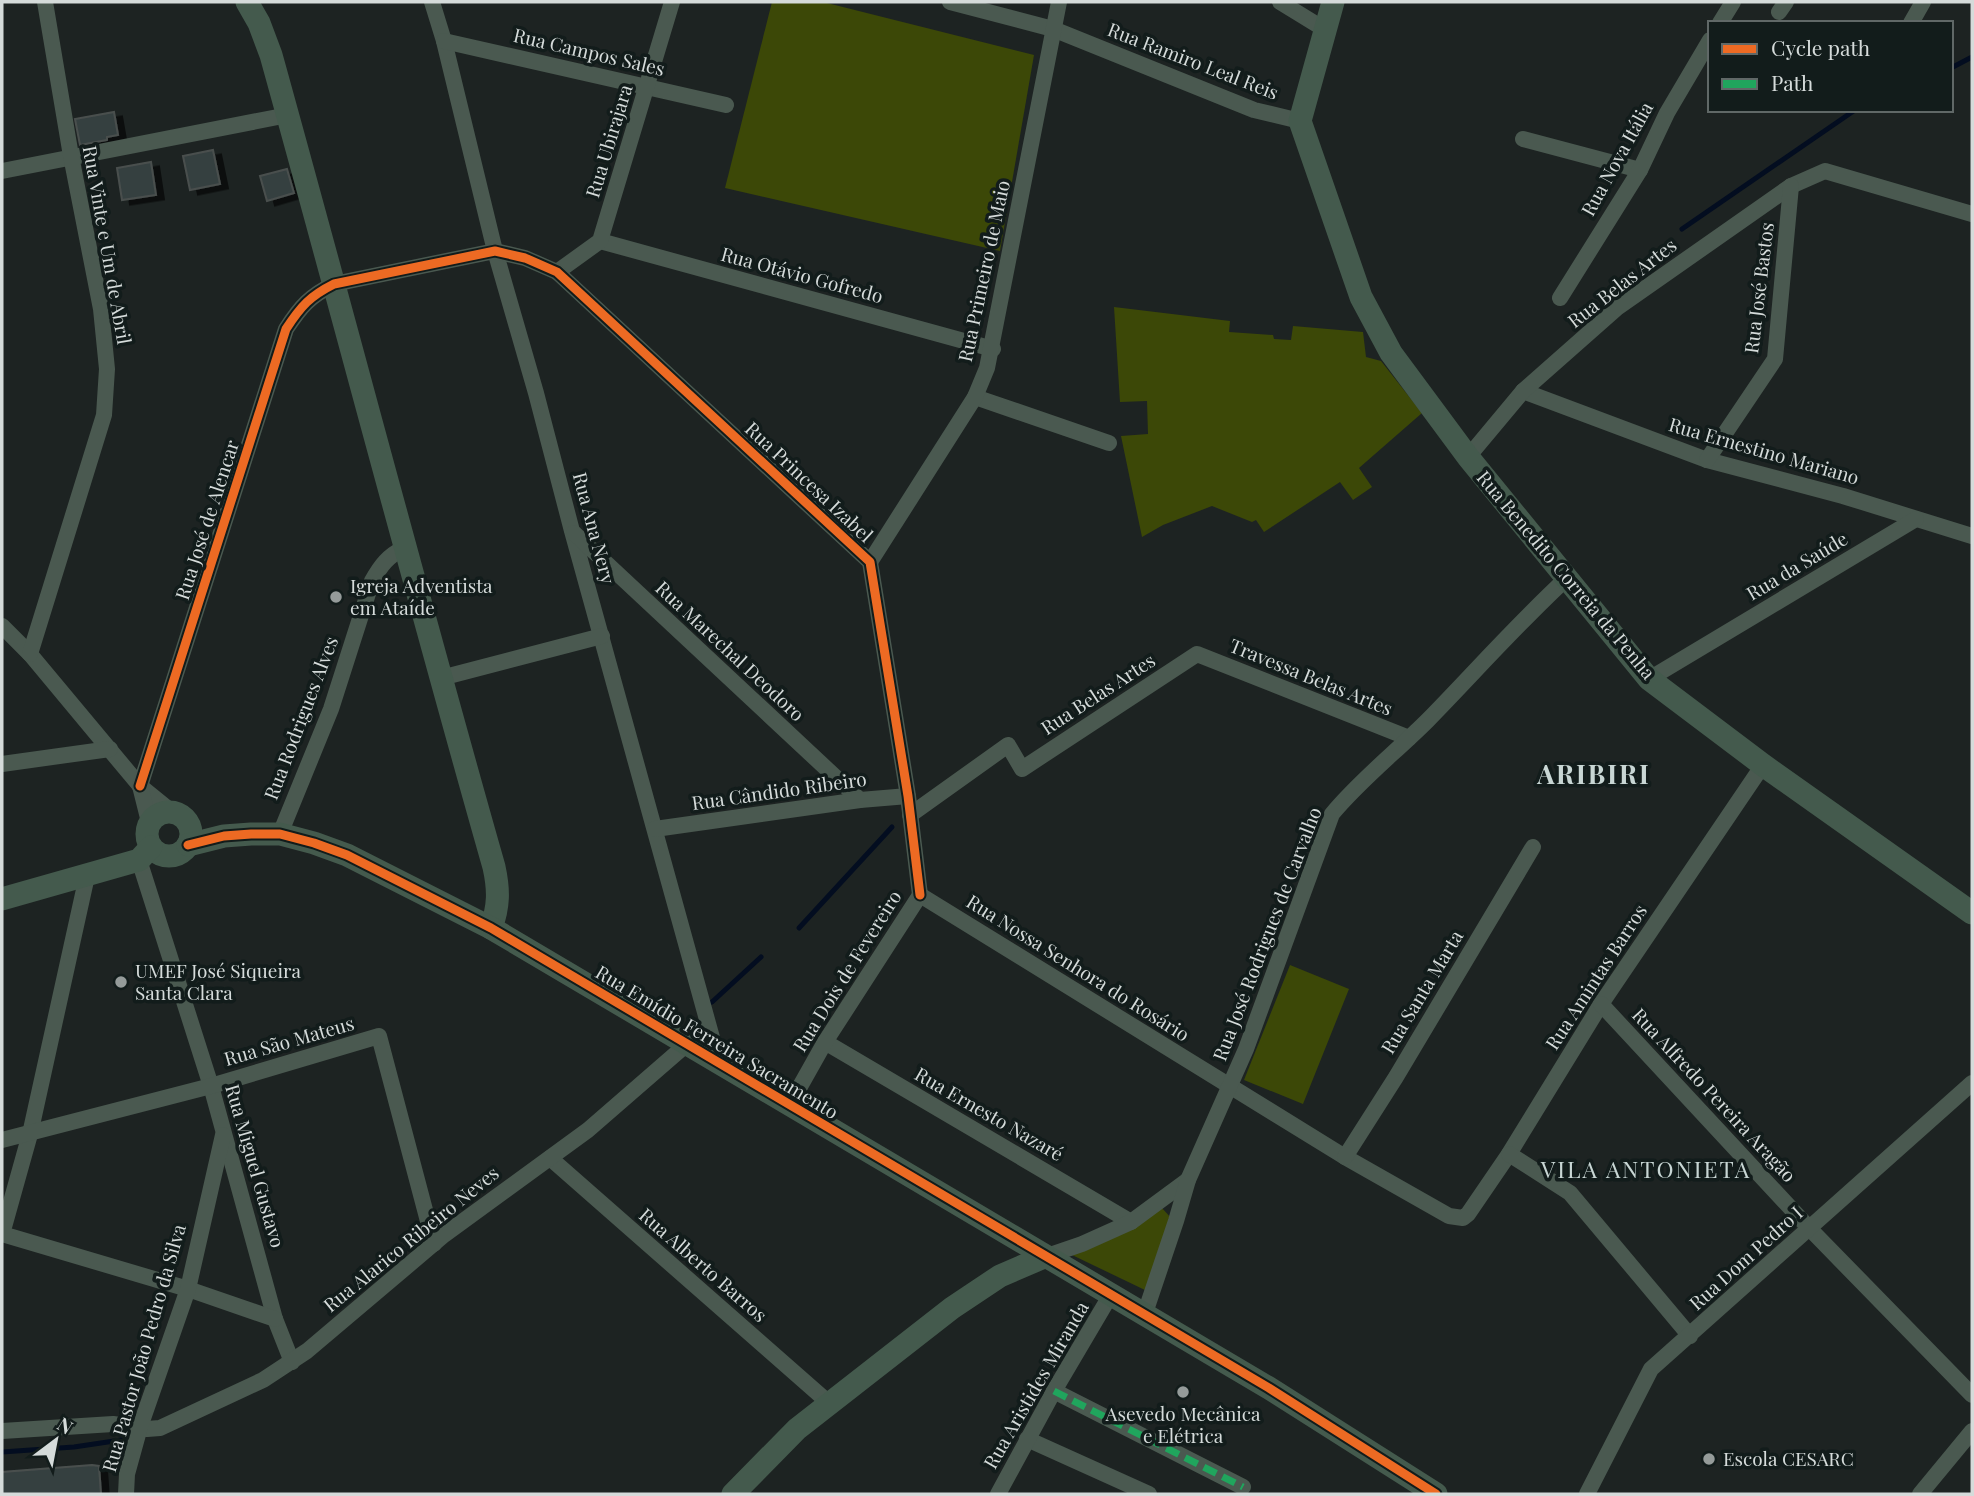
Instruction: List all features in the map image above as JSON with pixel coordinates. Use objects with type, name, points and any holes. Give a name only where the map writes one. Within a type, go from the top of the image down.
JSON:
[{"type":"street","name":"Rua Vinte e Um de Abril","points":[[30,654],[104,415],[107,369],[101,309],[45,2]]},
{"type":"street","points":[[247,2],[259,23],[271,55],[499,889],[497,911],[491,928]]},
{"type":"street","name":"Rua Ana Nery","points":[[432,2],[495,251],[719,1063]]},
{"type":"street","name":"Rua Ubirajara","points":[[600,242],[672,2]]},
{"type":"street","name":"Rua Ramiro Leal Reis","points":[[950,2],[1053,29],[1254,110],[1300,121]]},
{"type":"street","name":"Rua Primeiro de Maio","points":[[870,562],[975,397],[993,349],[1059,2]]},
{"type":"street","points":[[1280,2],[1324,29]]},
{"type":"street","points":[[1300,121],[1333,2]]},
{"type":"street","points":[[1721,21],[1733,2]]},
{"type":"street","points":[[1911,21],[1923,2]]},
{"type":"street","name":"Rua Campos Sales","points":[[444,41],[726,105]]},
{"type":"street","name":"Rua Nova Itália","points":[[1560,298],[1640,170],[1667,113],[1708,43]]},
{"type":"street","points":[[2,171],[288,115]]},
{"type":"street","name":"Rua Benedito Correia da Penha","points":[[1300,121],[1361,297],[1391,353],[1468,457],[1649,679],[1763,765],[1972,913]]},
{"type":"street","points":[[1523,139],[1640,170]]},
{"type":"street","name":"Rua Belas Artes","points":[[1468,457],[1523,391],[1617,308],[1791,186],[1825,171],[1972,214]]},
{"type":"street","name":"Rua José Bastos","points":[[1707,460],[1775,359],[1791,186]]},
{"type":"street","points":[[557,272],[600,242]]},
{"type":"street","name":"Rua Otávio Gofredo","points":[[600,242],[993,349]]},
{"type":"street","points":[[334,284],[495,251]]},
{"type":"street","name":"Rua Princesa Izabel","points":[[495,251],[525,258],[557,272],[870,562],[908,796],[920,895]]},
{"type":"street","name":"Rua José de Alencar","points":[[140,786],[286,329],[299,309],[313,295],[334,284]]},
{"type":"street","name":"Rua Ernestino Mariano","points":[[1523,391],[1707,460],[1843,496],[1916,519]]},
{"type":"street","points":[[975,397],[1109,443]]},
{"type":"street","points":[[1916,519],[1972,536]]},
{"type":"street","name":"Rua da Saúde","points":[[1649,679],[1916,519]]},
{"type":"street","name":"Rua Marechal Deodoro","points":[[572,531],[860,800]]},
{"type":"street","name":"Rua Rodrigues Alves","points":[[280,834],[331,709],[372,581],[381,565],[392,554],[404,548]]},
{"type":"street","name":"Rua José Rodrigues de Carvalho","points":[[1144,1316],[1177,1221],[1188,1180],[1230,1086],[1332,814],[1347,796],[1490,658],[1527,615],[1567,578]]},
{"type":"street","points":[[2,626],[30,654],[140,786],[179,816],[191,832],[188,845],[181,853],[170,856],[145,854],[87,876],[2,898]]},
{"type":"street","points":[[441,678],[602,636]]},
{"type":"street","name":"Rua Belas Artes","points":[[910,815],[1008,745],[1022,769],[1196,654]]},
{"type":"street","name":"Travessa Belas Artes","points":[[1196,654],[1409,738]]},
{"type":"street","points":[[2,764],[110,749]]},
{"type":"street","name":"Rua Amintas Barros","points":[[1468,1214],[1509,1154],[1601,1004],[1763,765]]},
{"type":"street","points":[[140,786],[149,822],[145,854]]},
{"type":"street","name":"Rua Cândido Ribeiro","points":[[655,829],[860,800],[908,796]]},
{"type":"street","points":[[149,822],[159,814],[179,816]]},
{"type":"street","name":"Rua Emídio Ferreira Sacramento","points":[[179,816],[223,836]]},
{"type":"street","name":"Rua Emídio Ferreira Sacramento","points":[[188,845],[223,836],[280,834],[314,843],[347,855],[491,928],[1269,1388],[1436,1494]]},
{"type":"street","name":"Rua Santa Marta","points":[[1345,1157],[1396,1077],[1533,847]]},
{"type":"street","name":"Rua Miguel Gustavo","points":[[145,854],[275,1319],[292,1362]]},
{"type":"street","points":[[87,876],[30,1134],[2,1234],[188,1289],[275,1319]]},
{"type":"street","name":"Rua Nossa Senhora do Rosário","points":[[920,895],[1345,1157],[1449,1216],[1463,1218],[1468,1214]]},
{"type":"street","name":"Rua Dois de Fevereiro","points":[[789,1106],[825,1042],[920,895]]},
{"type":"street","name":"Rua Alfredo Pereira Aragão","points":[[1601,1004],[1810,1229],[1972,1395]]},
{"type":"street","name":"Rua São Mateus","points":[[2,1140],[211,1086],[379,1036],[434,1244]]},
{"type":"street","name":"Rua Ernesto Nazaré","points":[[825,1042],[1131,1222]]},
{"type":"street","name":"Rua Alarico Ribeiro Neves","points":[[2,1431],[113,1424],[153,1429],[166,1426],[263,1380],[292,1362],[434,1244],[515,1181],[588,1130],[687,1044]]},
{"type":"street","name":"Rua Dom Pedro I","points":[[1587,1494],[1651,1369],[1972,1083]]},
{"type":"street","name":"Rua Pastor João Pedro da Silva","points":[[125,1494],[127,1474],[140,1427],[188,1289],[224,1133]]},
{"type":"street","points":[[1509,1154],[1570,1193],[1583,1206],[1690,1336]]},
{"type":"street","name":"Rua Alberto Barros","points":[[550,1158],[830,1403]]},
{"type":"street","name":"Rua José Rodrigues de Carvalho","points":[[1044,1257],[1082,1244],[1131,1222],[1188,1180]]},
{"type":"street","points":[[1154,1205],[1166,1204],[1172,1207],[1177,1221]]},
{"type":"street","points":[[733,1494],[797,1429],[952,1308],[1000,1276],[1044,1257]]},
{"type":"street","name":"Rua Aristides Miranda","points":[[998,1494],[1110,1296]]},
{"type":"street","points":[[1054,1391],[1243,1487]]},
{"type":"street","points":[[1920,1494],[1972,1430]]},
{"type":"street","points":[[1027,1439],[1149,1494]]},
{"type":"green space","points":[[772,2],[823,2],[1034,55],[1000,251],[725,188]]},
{"type":"green space","points":[[1114,307],[1230,321],[1229,332],[1273,335],[1274,339],[1291,340],[1293,326],[1363,332],[1366,357],[1381,361],[1422,413],[1359,468],[1372,487],[1353,500],[1340,482],[1264,532],[1256,520],[1252,522],[1212,506],[1163,525],[1142,537],[1121,436],[1148,434],[1147,401],[1120,402]]},
{"type":"green space","points":[[1290,965],[1349,989],[1303,1104],[1244,1080]]},
{"type":"green space","points":[[1161,1207],[1172,1219],[1147,1291],[1070,1254]]},
{"type":"building","points":[[114,112],[118,135],[80,145],[75,119]]},
{"type":"building","points":[[213,150],[220,184],[190,190],[183,156]]},
{"type":"building","points":[[151,162],[156,195],[122,200],[117,168]]},
{"type":"building","points":[[287,169],[294,193],[267,201],[260,176]]},
{"type":"building","points":[[99,1466],[101,1494],[2,1494],[2,1472]]},
{"type":"waterway","points":[[1953,67],[1972,57]]},
{"type":"waterway","points":[[1682,229],[1852,112]]},
{"type":"waterway","points":[[799,928],[892,827]]},
{"type":"waterway","points":[[712,1002],[761,957]]},
{"type":"waterway","points":[[2,1452],[74,1447],[121,1440]]},
{"type":"marked path","points":[[1054,1391],[1243,1487]]},
{"type":"cycle path","points":[[140,786],[286,329],[307,302],[334,284],[495,251],[525,258],[557,272],[870,562],[908,796],[920,895]]},
{"type":"cycle path","points":[[188,845],[224,836],[251,834],[280,834],[314,843],[347,855],[491,928],[1269,1388],[1436,1494]]},
{"type":"place","name":"Igreja Adventista em Ataíde","points":[[336,597]]},
{"type":"place","name":"UMEF José Siqueira Santa Clara","points":[[121,982]]},
{"type":"place","name":"Asevedo Mecânica e Elétrica","points":[[1183,1392]]},
{"type":"place","name":"Escola CESARC","points":[[1709,1459]]},
{"type":"district","name":"ARIBIRI","points":[[1594,775]]},
{"type":"district","name":"VILA ANTONIETA","points":[[1646,1170]]}]
